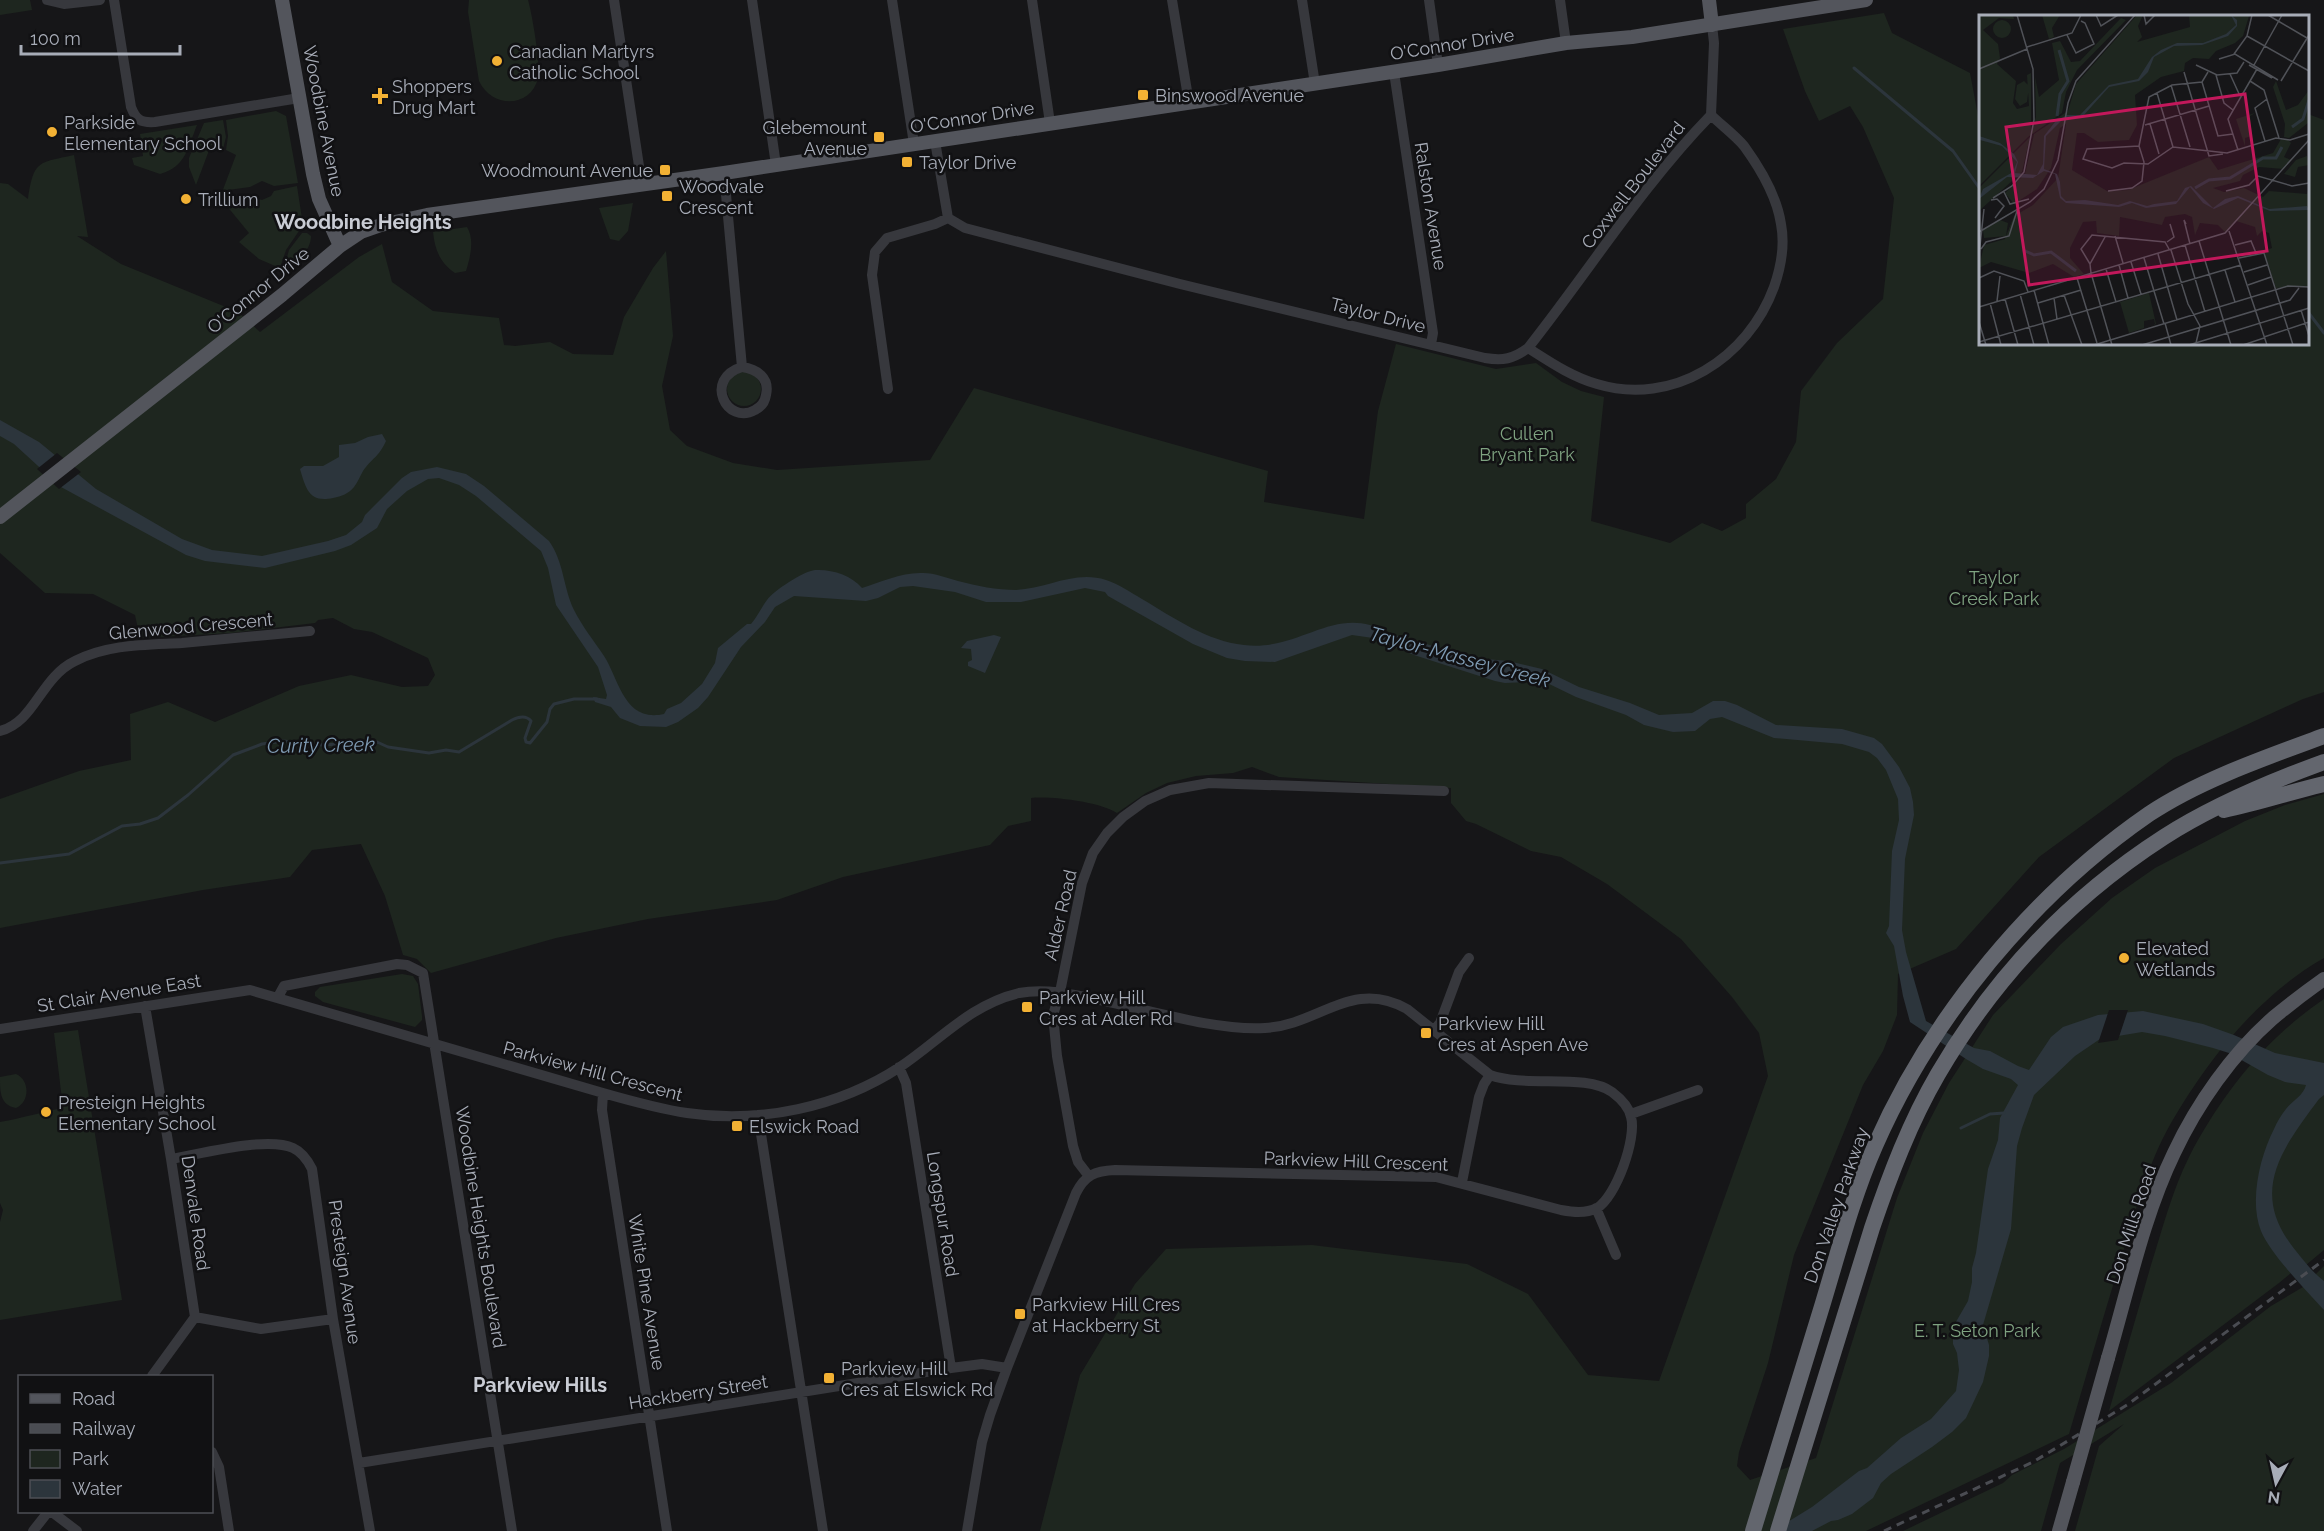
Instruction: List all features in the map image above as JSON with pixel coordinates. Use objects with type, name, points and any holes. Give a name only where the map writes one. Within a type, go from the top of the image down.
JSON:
[{"type":"highway","points":[[2246,765],[2294,738],[2324,726]]},
{"type":"highway","name":"Don Valley Parkway","points":[[1753,1531],[1846,1227],[1867,1168],[1892,1112],[1920,1061],[1959,1001],[2005,942],[2049,896],[2151,813],[2246,765],[2324,736]]},
{"type":"highway","points":[[1778,1531],[1885,1190],[1908,1134],[1939,1074],[1978,1014],[2008,974],[2061,917],[2100,882],[2165,836],[2202,815],[2246,793],[2324,762]]},
{"type":"highway","points":[[2202,815],[2263,802],[2324,784]]},
{"type":"main road","name":"Woodbine Avenue","points":[[282,0],[313,174],[319,199],[340,246]]},
{"type":"main road","points":[[1709,0],[1712,25]]},
{"type":"main road","name":"O'Connor Drive","points":[[0,517],[282,295],[340,246],[361,232],[381,225],[421,216],[724,173],[1394,72],[1566,43],[1632,37],[1858,1]]},
{"type":"main road","name":"Don Mills Road","points":[[2058,1531],[2161,1184],[2174,1153],[2229,1065],[2272,1019],[2324,979]]},
{"type":"street","points":[[47,0],[64,4],[100,0]]},
{"type":"street","points":[[114,0],[131,107],[140,122],[193,116],[299,98]]},
{"type":"street","points":[[615,0],[640,185]]},
{"type":"street","points":[[752,0],[776,165]]},
{"type":"street","points":[[892,0],[914,144]]},
{"type":"street","points":[[1032,0],[1050,123]]},
{"type":"street","points":[[1172,0],[1189,103]]},
{"type":"street","points":[[1302,0],[1315,84]]},
{"type":"street","points":[[1429,0],[1438,65]]},
{"type":"street","points":[[1560,0],[1566,43]]},
{"type":"street","name":"Coxwell Boulevard","points":[[1528,348],[1618,227],[1686,141],[1711,115],[1714,43],[1712,25]]},
{"type":"street","name":"Ralston Avenue","points":[[1394,72],[1433,333],[1431,344]]},
{"type":"street","points":[[1528,348],[1557,367],[1597,384],[1630,390],[1653,389],[1674,385],[1709,369],[1735,348],[1752,330],[1767,306],[1779,271],[1782,251],[1781,224],[1761,172],[1743,145],[1711,115]]},
{"type":"street","points":[[888,389],[871,266],[875,252],[887,238],[948,218],[934,141]]},
{"type":"street","points":[[724,173],[742,367]]},
{"type":"street","name":"Taylor Drive","points":[[948,218],[965,228],[1180,284],[1498,361],[1512,359],[1528,348]]},
{"type":"street","points":[[742,367],[760,374],[766,381],[767,391],[760,408],[742,413],[725,404],[722,385],[726,376],[742,367]]},
{"type":"street","name":"Glenwood Crescent","points":[[0,731],[22,720],[45,686],[58,672],[71,662],[87,655],[118,648],[310,632]]},
{"type":"street","name":"Alder Road","points":[[1088,1175],[1078,1161],[1073,1146],[1057,1056],[1053,1015],[1060,992],[1082,883],[1093,853],[1107,833],[1123,817],[1145,801],[1170,790],[1209,783],[1444,791]]},
{"type":"street","points":[[1434,1030],[1440,1023],[1459,972],[1469,958]]},
{"type":"street","name":"Woodbine Heights Boulevard","points":[[278,997],[284,986],[397,964],[416,968],[423,973],[512,1531]]},
{"type":"street","name":"Parkview Hill Crescent","points":[[243,990],[278,997],[603,1094],[688,1113],[723,1116],[758,1115],[800,1109],[838,1098],[899,1067],[972,1012],[1019,993],[1060,992],[1221,1026],[1251,1028],[1278,1027],[1309,1018],[1344,1002],[1373,998],[1395,1002],[1491,1075],[1504,1080],[1522,1082],[1595,1083],[1613,1092],[1627,1106],[1631,1114]]},
{"type":"street","name":"St Clair Avenue East","points":[[0,1029],[243,990]]},
{"type":"street","name":"Denvale Road","points":[[145,1006],[195,1317]]},
{"type":"street","name":"Longspur Road","points":[[899,1067],[906,1083],[951,1368]]},
{"type":"street","points":[[1462,1182],[1479,1097],[1484,1084],[1491,1075]]},
{"type":"street","points":[[1616,1255],[1596,1208],[1611,1193],[1628,1152],[1633,1124],[1631,1114],[1698,1090]]},
{"type":"street","name":"White Pine Avenue","points":[[603,1094],[602,1110],[668,1531]]},
{"type":"street","points":[[758,1115],[823,1531]]},
{"type":"street","name":"Presteign Avenue","points":[[171,1159],[265,1143],[295,1149],[307,1159],[316,1182],[333,1319],[370,1531]]},
{"type":"street","name":"Parkview Hill Crescent","points":[[1088,1175],[1100,1171],[1139,1170],[1436,1177],[1572,1212],[1596,1208]]},
{"type":"street","points":[[967,1531],[982,1442],[1007,1368],[1080,1184],[1088,1175]]},
{"type":"street","points":[[153,1375],[195,1317],[261,1329],[333,1319]]},
{"type":"street","name":"Hackberry Street","points":[[359,1463],[951,1368],[982,1364],[1007,1368]]},
{"type":"street","points":[[213,1454],[219,1467],[229,1531]]},
{"type":"street","points":[[33,1531],[49,1513]]},
{"type":"street","points":[[51,1513],[77,1531]]},
{"type":"green space","points":[[0,0],[30,0],[32,10],[0,15]]},
{"type":"green space","points":[[469,0],[528,0],[536,39],[539,72],[534,88],[520,100],[502,100],[493,97],[479,81],[468,12]]},
{"type":"green space","name":"Taylor Creek Park","points":[[1884,13],[1892,33],[1970,73],[1979,121],[1979,345],[2309,345],[2309,114],[2324,120],[2324,692],[2303,699],[2174,758],[2039,857],[1956,949],[1898,974],[1897,1015],[1883,1051],[1863,1085],[1794,1255],[1768,1363],[1739,1452],[1737,1466],[1750,1480],[1816,1458],[1897,1198],[1923,1133],[1949,1083],[1993,1015],[2061,944],[2112,898],[2155,868],[2245,821],[2285,805],[2324,794],[2324,958],[2278,990],[2237,1030],[2201,1075],[2171,1123],[2142,1189],[2069,1434],[1866,1531],[1040,1531],[1080,1375],[1135,1284],[1166,1249],[1312,1245],[1467,1264],[1528,1294],[1588,1375],[1659,1381],[1768,1076],[1759,1033],[1732,997],[1681,939],[1607,884],[1561,857],[1531,851],[1466,821],[1451,803],[1451,788],[1279,777],[1252,767],[1233,773],[1196,776],[1167,783],[1146,793],[1117,813],[1075,801],[1031,798],[1031,821],[1008,826],[990,845],[843,877],[777,900],[648,919],[556,938],[431,973],[417,959],[403,955],[385,896],[361,844],[312,850],[290,877],[203,890],[0,928],[0,799],[79,771],[131,760],[130,714],[168,702],[215,722],[299,686],[351,675],[402,687],[428,686],[435,675],[428,658],[372,632],[354,629],[333,618],[318,620],[315,623],[231,633],[140,638],[135,615],[93,594],[45,593],[0,553],[0,183],[8,184],[28,199],[33,177],[40,165],[74,155],[88,237],[77,236],[121,264],[238,312],[260,332],[359,257],[382,244],[392,282],[433,311],[499,318],[504,345],[550,342],[573,354],[613,355],[624,317],[653,268],[666,251],[673,336],[662,386],[670,430],[687,446],[733,463],[777,470],[930,460],[974,388],[1268,471],[1264,502],[1364,519],[1378,411],[1396,344],[1496,369],[1536,363],[1562,382],[1581,391],[1604,397],[1591,521],[1670,543],[1702,523],[1722,531],[1746,518],[1746,504],[1776,479],[1796,442],[1801,391],[1837,343],[1883,299],[1894,198],[1863,127],[1850,106],[1819,121],[1805,91],[1783,29]]},
{"type":"green space","points":[[276,111],[286,116],[298,183],[274,186],[262,181],[250,187],[228,190],[221,195],[236,155],[226,150],[228,136],[226,120]]},
{"type":"green space","points":[[223,120],[226,137],[223,149],[211,145],[196,185],[189,167],[189,158],[204,123]]},
{"type":"green space","points":[[197,125],[185,155],[169,171],[160,174],[134,165],[132,158],[143,156],[140,134]]},
{"type":"green space","points":[[297,186],[303,225],[286,250],[280,268],[259,259],[239,242],[249,233],[222,200],[238,199],[245,195],[262,200],[271,196],[274,191]]},
{"type":"green space","points":[[633,203],[628,231],[619,241],[610,239],[599,208]]},
{"type":"green space","points":[[467,227],[471,238],[469,260],[466,271],[455,273],[439,256],[433,232]]},
{"type":"green space","points":[[302,233],[311,236],[309,246],[296,262],[288,269],[284,268],[289,250]]},
{"type":"green space","points":[[744,372],[756,377],[761,389],[756,401],[744,406],[732,401],[727,389],[732,377]]},
{"type":"green space","points":[[402,974],[413,976],[418,984],[422,1020],[415,1027],[323,1002],[315,996],[315,992],[320,987]]},
{"type":"green space","points":[[2324,999],[2324,1250],[2306,1265],[2299,1255],[2285,1266],[2291,1273],[2279,1283],[2109,1411],[2163,1224],[2189,1157],[2215,1112],[2247,1069],[2283,1031]]},
{"type":"green space","name":"Presteign Heights Elementary School","points":[[78,1030],[122,1300],[0,1320],[0,1222],[3,1210],[0,1203],[0,1122],[63,1108],[54,1033]]},
{"type":"green space","points":[[16,1074],[24,1081],[26,1096],[21,1105],[16,1108],[4,1101],[0,1077]]},
{"type":"green space","points":[[2324,1266],[2324,1531],[2075,1531],[2099,1446],[2124,1424],[2060,1463],[2041,1531],[1903,1531],[2003,1483],[2012,1475],[2064,1449],[2171,1383],[2271,1306],[2303,1287]]},
{"type":"water","name":"Taylor-Massey Creek","points":[[0,420],[39,442],[96,489],[182,539],[212,550],[262,556],[346,535],[362,522],[365,515],[402,478],[411,472],[437,467],[466,474],[484,486],[549,541],[558,557],[570,601],[584,628],[604,656],[631,706],[651,715],[664,714],[667,709],[681,703],[702,684],[715,663],[718,648],[747,624],[751,624],[775,592],[810,571],[821,570],[847,576],[862,588],[915,573],[932,574],[987,587],[1016,590],[1083,577],[1094,578],[1115,584],[1191,628],[1230,643],[1264,645],[1283,642],[1335,625],[1352,623],[1369,625],[1388,633],[1475,658],[1508,661],[1542,669],[1579,687],[1659,715],[1692,713],[1713,701],[1725,701],[1776,725],[1842,729],[1874,738],[1882,744],[1899,767],[1910,788],[1913,802],[1914,815],[1905,859],[1902,930],[1926,1021],[1974,1048],[1990,1051],[2029,1070],[2051,1037],[2063,1027],[2098,1015],[2143,1011],[2203,1024],[2275,1053],[2324,1063],[2324,1095],[2305,1118],[2282,1154],[2275,1172],[2272,1191],[2274,1210],[2282,1230],[2296,1251],[2324,1281],[2324,1310],[2273,1251],[2261,1231],[2256,1206],[2258,1179],[2264,1152],[2282,1114],[2303,1092],[2306,1085],[2285,1082],[2268,1075],[2229,1053],[2165,1036],[2142,1032],[2100,1039],[2075,1056],[2034,1095],[2022,1128],[2017,1146],[2011,1229],[1983,1325],[1989,1345],[1989,1356],[1983,1382],[1966,1418],[1932,1447],[1891,1474],[1881,1483],[1873,1498],[1852,1514],[1812,1531],[1773,1531],[1812,1507],[1859,1471],[1867,1468],[1901,1438],[1931,1419],[1956,1391],[1959,1370],[1957,1353],[1953,1344],[1953,1327],[1968,1301],[1988,1169],[1998,1140],[2000,1118],[2018,1085],[2011,1079],[1983,1069],[1910,1022],[1894,946],[1886,933],[1889,926],[1892,851],[1899,820],[1898,799],[1886,770],[1869,752],[1842,744],[1774,738],[1722,717],[1710,719],[1695,731],[1673,732],[1644,725],[1626,715],[1576,697],[1543,681],[1505,683],[1495,681],[1414,655],[1373,638],[1352,635],[1275,662],[1227,658],[1193,644],[1108,596],[1105,592],[1085,588],[1021,602],[986,602],[955,592],[913,586],[900,587],[866,601],[794,596],[775,607],[765,622],[741,647],[708,697],[698,708],[678,722],[666,727],[640,726],[620,718],[611,707],[595,702],[593,697],[606,699],[607,695],[598,667],[556,605],[548,568],[541,551],[476,496],[459,485],[439,478],[428,479],[407,491],[387,509],[377,528],[351,545],[335,551],[265,568],[205,561],[186,555],[61,487],[14,444],[0,436]]},
{"type":"water","points":[[382,434],[386,441],[349,491],[325,499],[310,493],[300,469],[304,466],[323,466],[339,457],[339,445],[355,443]]},
{"type":"water","points":[[994,635],[1001,637],[985,673],[968,666],[968,662],[972,660],[971,649],[961,648],[967,641]]},
{"type":"pier","points":[[57,453],[81,472],[59,489],[37,469]]},
{"type":"pier","points":[[2109,1010],[2128,1010],[2118,1040],[2098,1043]]},
{"type":"waterway","points":[[1854,68],[1953,151],[1979,188]]},
{"type":"waterway","points":[[2309,313],[2324,333]]},
{"type":"waterway","name":"Curity Creek","points":[[0,863],[69,854],[122,826],[140,824],[158,818],[233,755],[262,744],[283,741],[322,745],[377,742],[388,747],[429,753],[446,750],[459,752],[512,720],[522,717],[531,721],[525,738],[526,742],[530,743],[547,722],[550,709],[554,704],[574,699],[597,699]]},
{"type":"waterway","points":[[1961,1128],[1990,1114],[2004,1113]]},
{"type":"railway","points":[[1884,1531],[2033,1462],[2127,1405],[2324,1260]]},
{"type":"place","name":"Canadian Martyrs Catholic School","points":[[497,61]]},
{"type":"place","name":"Binswood Avenue","points":[[1143,95]]},
{"type":"place","name":"Shoppers Drug Mart","points":[[380,96]]},
{"type":"place","name":"Parkside Elementary School","points":[[52,132]]},
{"type":"place","name":"Glebemount Avenue","points":[[879,137]]},
{"type":"place","name":"Taylor Drive","points":[[907,162]]},
{"type":"place","name":"Woodmount Avenue","points":[[665,170]]},
{"type":"place","name":"Woodvale Crescent","points":[[667,196]]},
{"type":"place","name":"Trillium","points":[[186,199]]},
{"type":"place","name":"Elevated Wetlands","points":[[2124,958]]},
{"type":"place","name":"Parkview Hill Cres at Adler Rd","points":[[1027,1007]]},
{"type":"place","name":"Parkview Hill Cres at Aspen Ave","points":[[1426,1033]]},
{"type":"place","name":"Presteign Heights Elementary School","points":[[46,1112]]},
{"type":"place","name":"Elswick Road","points":[[737,1126]]},
{"type":"place","name":"Parkview Hill Cres at Hackberry St","points":[[1020,1314]]},
{"type":"place","name":"Parkview Hill Cres at Elswick Rd","points":[[829,1378]]},
{"type":"district","name":"Woodbine Heights","points":[[363,222]]},
{"type":"district","name":"Parkview Hills","points":[[540,1385]]},
{"type":"park label","name":"Cullen Bryant Park","points":[[1527,443]]},
{"type":"park label","name":"E. T. Seton Park","points":[[1977,1330]]}]
